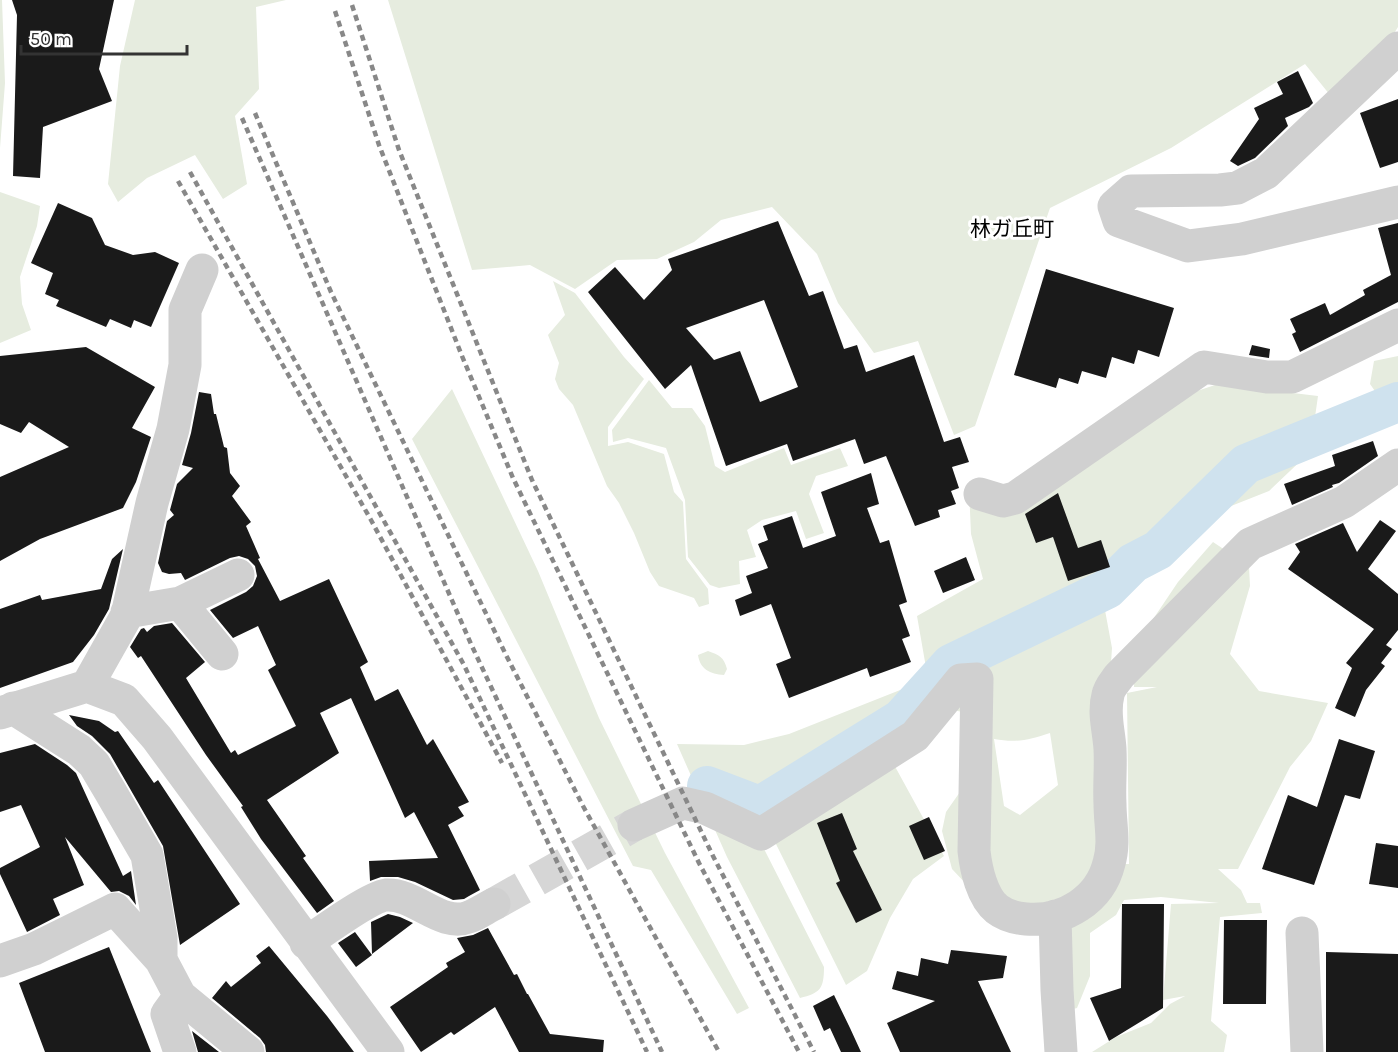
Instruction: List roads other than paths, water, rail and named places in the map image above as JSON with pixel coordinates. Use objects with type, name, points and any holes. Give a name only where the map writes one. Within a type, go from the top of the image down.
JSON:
[{"type":"street","points":[[1398,48],[1266,173],[1237,188],[1131,191],[1114,206],[1119,221],[1188,246],[1242,239],[1398,202]]},
{"type":"street","points":[[87,686],[127,612],[152,503],[175,418],[185,365],[185,310],[202,270]]},
{"type":"street","points":[[980,494],[1003,501],[1016,498],[1204,368],[1292,377],[1398,324]]},
{"type":"street","points":[[634,825],[683,803],[705,808],[761,834],[915,736],[961,680],[977,679],[974,851],[979,876],[986,894],[996,909],[1012,918],[1034,920],[1072,911],[1102,883],[1113,846],[1110,749],[1106,714],[1108,693],[1119,676],[1250,544],[1344,502],[1398,465]]},
{"type":"street","points":[[127,612],[180,603],[238,575]]},
{"type":"street","points":[[180,603],[222,654]]},
{"type":"street","points":[[7,710],[87,686],[123,700],[157,738],[388,1052]]},
{"type":"street","points":[[7,710],[79,750],[94,764],[147,855],[161,938],[161,960]]},
{"type":"street","points":[[306,943],[359,907],[385,895],[412,900],[445,917],[467,918],[494,904]]},
{"type":"street","points":[[0,961],[34,949],[115,909],[161,960],[180,996],[248,1052]]},
{"type":"street","points":[[1055,916],[1061,1052]]},
{"type":"street","points":[[1302,933],[1307,1052]]},
{"type":"street","points":[[180,996],[167,1014],[180,1052]]},
{"type":"waterway","points":[[707,786],[760,806],[901,719],[951,664],[1107,589],[1133,563],[1158,550],[1246,464],[1398,402]]},
{"type":"tunnel","points":[[494,904],[634,825]]},
{"type":"railway","points":[[352,5],[399,150],[532,480],[713,856],[814,1052]]},
{"type":"railway","points":[[335,11],[379,145],[513,478],[699,863],[799,1052]]},
{"type":"railway","points":[[255,113],[331,292],[506,655],[583,806],[719,1052]]},
{"type":"railway","points":[[242,118],[471,644],[662,1052]]},
{"type":"railway","points":[[190,172],[464,665],[647,1052]]},
{"type":"railway","points":[[178,181],[371,520],[502,763]]},
{"type":"district","name":"林ガ丘町","points":[[1012,229]]}]
